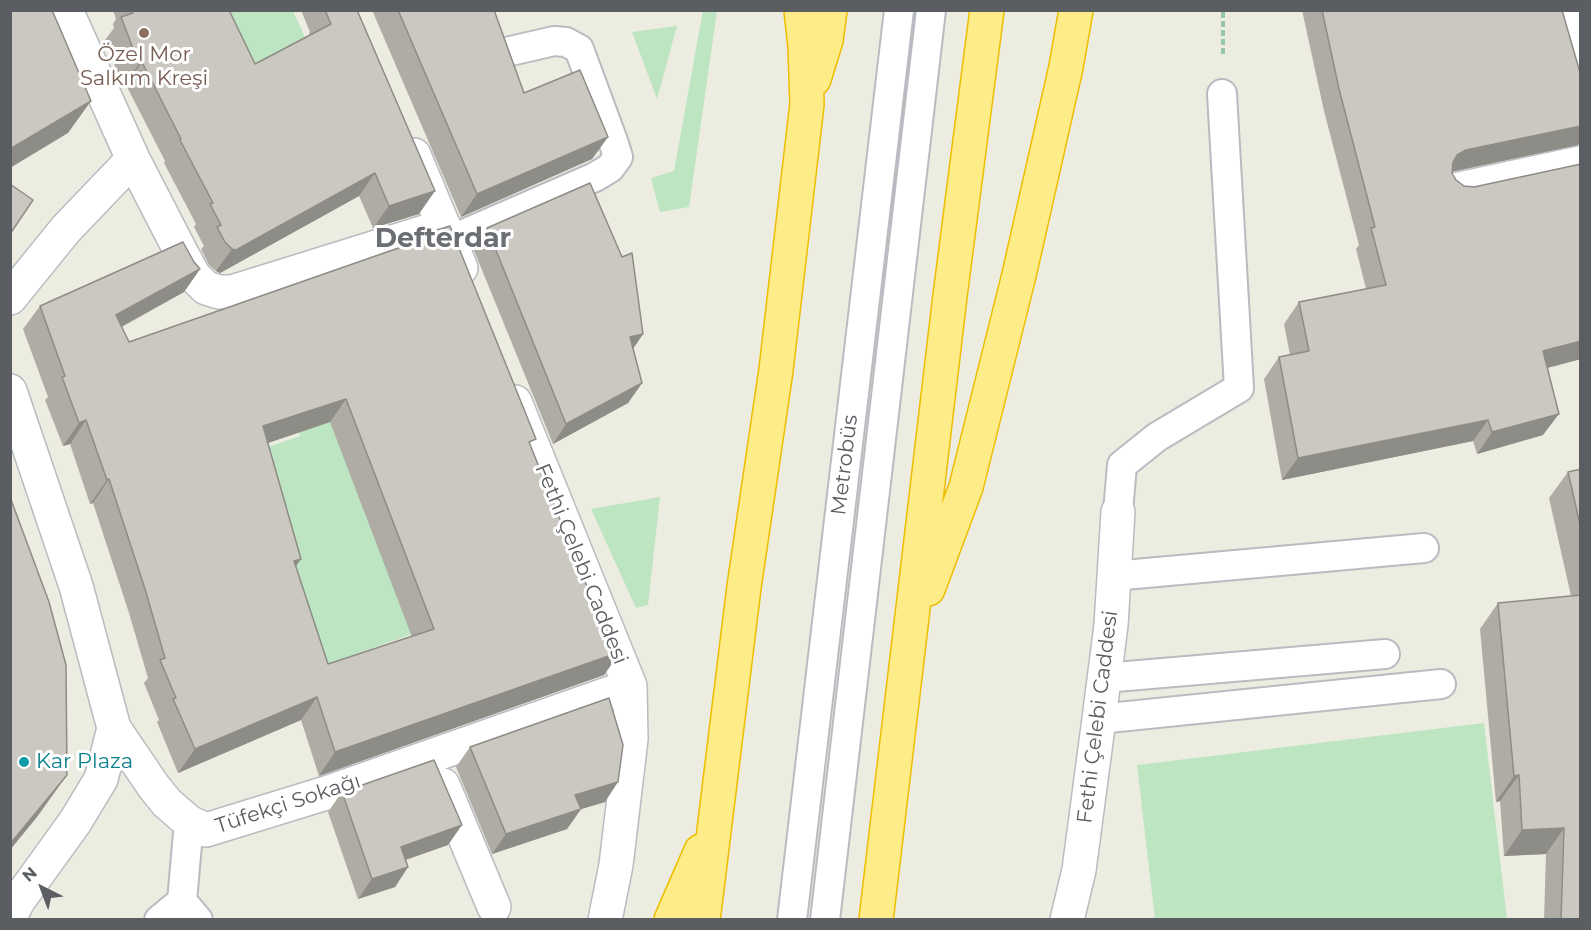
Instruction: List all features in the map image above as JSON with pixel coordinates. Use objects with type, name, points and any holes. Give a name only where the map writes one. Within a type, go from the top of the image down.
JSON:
[{"type":"highway","points":[[704,920],[744,587],[776,370],[807,104],[801,10]]},
{"type":"highway","points":[[807,104],[826,40],[830,10]]},
{"type":"highway","points":[[910,638],[966,487],[1022,263],[1066,67],[1076,10]]},
{"type":"highway","points":[[876,920],[952,285],[988,18]]},
{"type":"highway","points":[[671,920],[716,816]]},
{"type":"street","points":[[66,10],[133,159],[194,276],[206,288],[219,292],[232,292],[447,233]]},
{"type":"street","points":[[1571,18],[1581,65]]},
{"type":"street","points":[[401,127],[472,294]]},
{"type":"street","points":[[10,298],[66,229],[133,159]]},
{"type":"street","points":[[1455,190],[1581,163]]},
{"type":"street","name":"Fethi Çelebi Caddesi","points":[[503,370],[630,687],[632,739],[616,865],[605,920]]},
{"type":"street","name":"Tüfekçi Sokağı","points":[[10,391],[76,586],[114,728],[154,787],[167,803],[189,822],[206,830],[326,793],[630,687]]},
{"type":"street","name":"Fethi Çelebi Caddesi","points":[[1067,920],[1079,870],[1100,719],[1111,625],[1118,512]]},
{"type":"street","points":[[10,917],[18,901],[75,822],[101,779],[114,728]]},
{"type":"street","points":[[431,756],[494,907]]},
{"type":"lane","name":"Metrobüs","points":[[792,920],[899,10]]},
{"type":"lane","name":"Metrobüs","points":[[825,920],[931,10]]},
{"type":"lane","points":[[447,233],[595,177],[610,168],[618,157],[579,49],[566,42],[554,41],[502,53]]},
{"type":"lane","points":[[1118,512],[1122,465],[1156,437],[1239,388],[1222,94]]},
{"type":"lane","points":[[1113,576],[1424,549]]},
{"type":"lane","points":[[1104,678],[1385,654]]},
{"type":"lane","points":[[1100,719],[1441,684]]},
{"type":"lane","points":[[159,920],[190,910],[189,822]]},
{"type":"green space","points":[[703,10],[717,11],[689,207],[660,212],[651,178],[674,171]]},
{"type":"green space","points":[[218,11],[293,11],[319,68],[245,69]]},
{"type":"green space","points":[[677,26],[657,99],[632,32]]},
{"type":"green space","points":[[323,404],[418,632],[287,678],[259,450],[300,436],[291,412]]},
{"type":"green space","points":[[660,497],[648,605],[636,608],[591,509]]},
{"type":"green space","points":[[1484,723],[1507,919],[1155,919],[1137,765]]},
{"type":"building","points":[[10,10],[52,10],[91,101],[10,149]]},
{"type":"building","points":[[132,10],[229,10],[255,64],[331,24],[325,10],[357,10],[435,191],[389,206],[375,173],[236,250],[232,249],[225,242],[217,227],[221,225],[210,204],[213,203],[181,139],[142,62],[139,64],[121,17],[133,13]]},
{"type":"building","points":[[398,10],[494,10],[524,93],[580,70],[608,137],[477,194]]},
{"type":"building","points":[[1322,10],[1562,10],[1581,76],[1581,126],[1466,150],[1457,155],[1453,162],[1452,173],[1456,180],[1464,186],[1474,187],[1581,164],[1581,341],[1543,351],[1559,414],[1492,432],[1488,420],[1298,458],[1279,357],[1309,351],[1299,302],[1386,285],[1371,228],[1375,227],[1339,89]]},
{"type":"building","points":[[590,183],[622,257],[632,253],[643,334],[630,337],[642,383],[566,424],[487,228]]},
{"type":"building","points":[[10,184],[33,200],[10,234]]},
{"type":"building","points":[[450,226],[536,439],[529,442],[600,619],[605,617],[620,652],[335,752],[317,697],[195,749],[173,699],[176,698],[160,660],[165,658],[109,479],[107,480],[86,420],[79,423],[40,306],[183,242],[200,269],[116,315],[129,342],[407,245],[404,240]],"holes":[[[346,399],[434,629],[328,664],[294,561],[301,559],[263,426]]]},
{"type":"building","points":[[1581,469],[1581,529],[1568,472]]},
{"type":"building","points":[[10,497],[49,602],[66,665],[67,775],[10,844]]},
{"type":"building","points":[[1581,595],[1581,920],[1561,920],[1564,828],[1522,830],[1519,775],[1514,776],[1498,603]]},
{"type":"building","points":[[609,698],[623,745],[618,782],[575,795],[581,809],[506,834],[470,747]]},
{"type":"building","points":[[434,760],[462,825],[401,847],[408,867],[372,879],[342,792]]},
{"type":"place","name":"Özel Mor Salkım Kreşi","points":[[144,33]]},
{"type":"place","name":"Kar Plaza","points":[[24,762]]},
{"type":"district","name":"Defterdar","points":[[443,239]]}]
